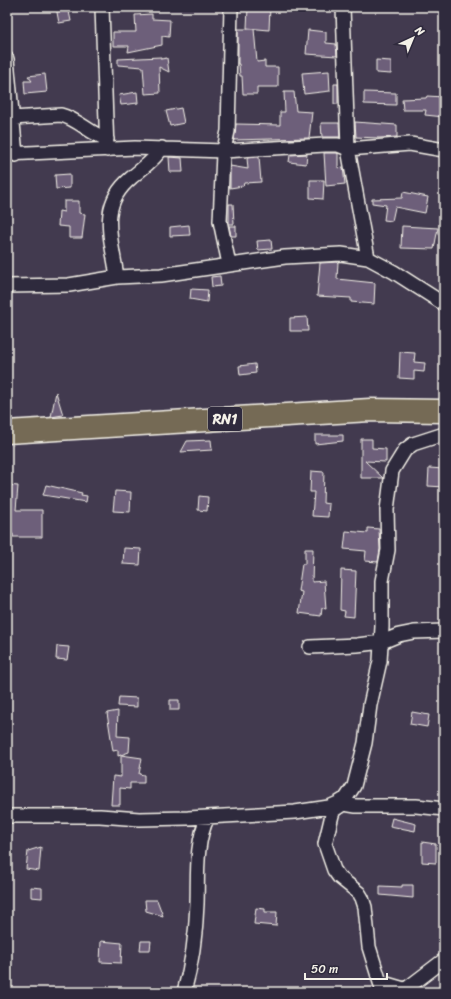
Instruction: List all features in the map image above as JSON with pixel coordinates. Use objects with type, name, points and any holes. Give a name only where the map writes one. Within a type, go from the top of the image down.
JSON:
[{"type":"highway","name":"RN1","points":[[7,432],[370,410],[444,411]]},
{"type":"street","points":[[102,7],[107,144]]},
{"type":"street","points":[[229,264],[220,221],[224,151],[228,132],[231,7]]},
{"type":"street","points":[[343,7],[348,148],[368,258]]},
{"type":"street","points":[[7,59],[12,118],[12,155],[107,144],[224,151],[325,145],[338,145],[348,148],[410,144],[444,150]]},
{"type":"street","points":[[12,118],[61,115],[73,119],[97,135],[107,144]]},
{"type":"street","points":[[117,277],[109,214],[112,199],[121,186],[153,160],[162,148]]},
{"type":"street","points":[[7,286],[69,285],[117,277],[161,275],[229,264],[326,254],[357,255],[368,258],[394,272],[444,304]]},
{"type":"street","points":[[444,434],[413,444],[405,450],[392,471],[387,510],[388,550],[382,580],[382,642],[365,743],[354,786],[341,804],[334,810],[325,844],[337,873],[359,893],[362,898],[369,947],[382,987],[403,991],[444,960]]},
{"type":"street","points":[[310,647],[357,646],[382,642],[399,635],[444,631]]},
{"type":"street","points":[[7,816],[100,816],[139,819],[208,817],[295,812],[341,804],[356,806],[416,806],[444,809]]},
{"type":"street","points":[[184,992],[192,957],[197,909],[201,833],[208,817]]},
{"type":"building","points":[[56,7],[68,7],[71,21],[59,23]]},
{"type":"building","points":[[248,7],[270,7],[269,30],[247,28]]},
{"type":"building","points":[[152,14],[152,19],[170,20],[169,37],[162,36],[162,45],[128,52],[129,46],[113,46],[113,32],[136,32],[135,15]]},
{"type":"building","points":[[238,29],[254,29],[257,62],[265,61],[265,67],[278,67],[278,87],[257,87],[257,94],[243,94],[242,76],[240,76],[238,64]]},
{"type":"building","points":[[308,30],[326,32],[326,43],[336,44],[337,56],[306,54]]},
{"type":"building","points":[[161,57],[161,59],[167,58],[169,72],[159,67],[160,93],[145,94],[143,67],[118,65],[118,59]]},
{"type":"building","points":[[376,60],[391,61],[391,74],[376,73]]},
{"type":"building","points":[[329,71],[330,91],[304,94],[302,73]]},
{"type":"building","points":[[45,74],[47,92],[25,94],[24,81],[32,81],[28,76]]},
{"type":"building","points":[[334,84],[338,84],[338,104],[334,104]]},
{"type":"building","points":[[137,92],[138,103],[121,105],[119,95]]},
{"type":"building","points":[[284,92],[294,92],[296,111],[312,112],[309,138],[234,140],[236,124],[280,125],[280,112],[285,112]]},
{"type":"building","points":[[364,92],[396,93],[396,105],[364,104]]},
{"type":"building","points":[[427,96],[444,97],[444,117],[425,115],[426,110],[403,110],[402,99],[426,98]]},
{"type":"building","points":[[181,108],[184,123],[170,126],[166,111]]},
{"type":"building","points":[[355,122],[397,125],[397,137],[356,137]]},
{"type":"building","points":[[321,123],[339,123],[340,137],[322,137]]},
{"type":"building","points":[[324,153],[338,153],[338,168],[343,167],[345,184],[326,186]]},
{"type":"building","points":[[307,154],[306,164],[289,162],[290,155]]},
{"type":"building","points":[[169,157],[182,158],[183,172],[170,172]]},
{"type":"building","points":[[259,157],[261,182],[244,183],[243,186],[230,188],[230,166],[248,169],[247,158]]},
{"type":"building","points":[[70,174],[70,188],[56,189],[55,175]]},
{"type":"building","points":[[310,180],[324,180],[323,199],[310,198]]},
{"type":"building","points":[[403,192],[428,197],[425,213],[395,207],[392,221],[384,220],[386,205],[372,203],[372,199],[402,198]]},
{"type":"building","points":[[64,201],[79,201],[79,213],[85,214],[82,238],[69,238],[69,227],[58,226],[59,211],[64,212]]},
{"type":"building","points":[[229,204],[233,204],[234,224],[229,224]]},
{"type":"building","points":[[189,225],[190,235],[170,236],[170,227]]},
{"type":"building","points":[[229,226],[236,226],[236,236],[231,236]]},
{"type":"building","points":[[402,226],[438,228],[434,249],[401,248]]},
{"type":"building","points":[[271,240],[272,249],[258,250],[257,241]]},
{"type":"building","points":[[338,262],[337,279],[375,283],[374,304],[351,302],[351,298],[317,296],[320,263]]},
{"type":"building","points":[[220,276],[221,286],[212,287],[211,277]]},
{"type":"building","points":[[191,289],[208,290],[207,302],[190,299]]},
{"type":"building","points":[[307,317],[308,331],[290,331],[290,318]]},
{"type":"building","points":[[400,352],[415,353],[414,362],[425,363],[424,372],[414,371],[414,379],[399,378]]},
{"type":"building","points":[[255,364],[256,373],[240,375],[239,366]]},
{"type":"building","points":[[56,392],[63,415],[51,417]]},
{"type":"building","points":[[315,435],[343,435],[343,441],[315,444]]},
{"type":"building","points":[[361,439],[372,439],[372,448],[386,449],[386,462],[365,461],[383,478],[361,478]]},
{"type":"building","points":[[211,440],[212,450],[181,452],[187,441]]},
{"type":"building","points":[[429,468],[444,469],[444,487],[428,486]]},
{"type":"building","points":[[311,471],[324,472],[323,503],[329,504],[328,517],[312,516],[314,492],[310,492]]},
{"type":"building","points":[[7,485],[18,486],[16,510],[42,510],[42,537],[13,537],[13,534],[7,533]]},
{"type":"building","points":[[46,485],[82,493],[81,495],[87,496],[86,502],[43,495]]},
{"type":"building","points":[[115,491],[131,492],[130,512],[113,511]]},
{"type":"building","points":[[199,496],[208,497],[207,511],[198,510]]},
{"type":"building","points":[[368,528],[379,529],[380,549],[378,562],[365,561],[366,551],[344,549],[346,531],[368,533]]},
{"type":"building","points":[[124,548],[141,549],[140,565],[123,564]]},
{"type":"building","points":[[305,549],[313,549],[312,582],[324,581],[326,609],[322,608],[321,616],[299,613],[302,592],[298,591],[302,564],[305,564]]},
{"type":"building","points":[[341,570],[356,571],[354,617],[344,616],[345,611],[340,610]]},
{"type":"building","points":[[57,646],[69,647],[67,660],[56,659]]},
{"type":"building","points":[[119,697],[137,698],[137,707],[118,706]]},
{"type":"building","points":[[170,700],[179,700],[179,710],[170,710]]},
{"type":"building","points":[[118,711],[117,736],[130,737],[129,752],[118,756],[118,750],[113,751],[107,713]]},
{"type":"building","points":[[412,712],[429,715],[427,727],[410,724]]},
{"type":"building","points":[[121,755],[142,758],[139,774],[144,775],[144,783],[130,783],[130,789],[120,788],[120,805],[111,805],[113,776],[121,777]]},
{"type":"building","points":[[392,818],[416,824],[415,831],[390,826]]},
{"type":"building","points":[[422,842],[436,844],[436,863],[422,862]]},
{"type":"building","points":[[41,847],[39,871],[26,869],[28,851]]},
{"type":"building","points":[[402,885],[413,885],[413,898],[380,895],[380,886],[402,887]]},
{"type":"building","points":[[31,887],[42,888],[42,898],[31,897]]},
{"type":"building","points":[[145,900],[157,900],[163,916],[146,911]]},
{"type":"building","points":[[256,908],[265,909],[265,912],[277,912],[276,926],[254,924]]},
{"type":"building","points":[[101,941],[122,943],[121,963],[100,962]]},
{"type":"building","points":[[141,941],[151,941],[150,950],[140,950]]}]
